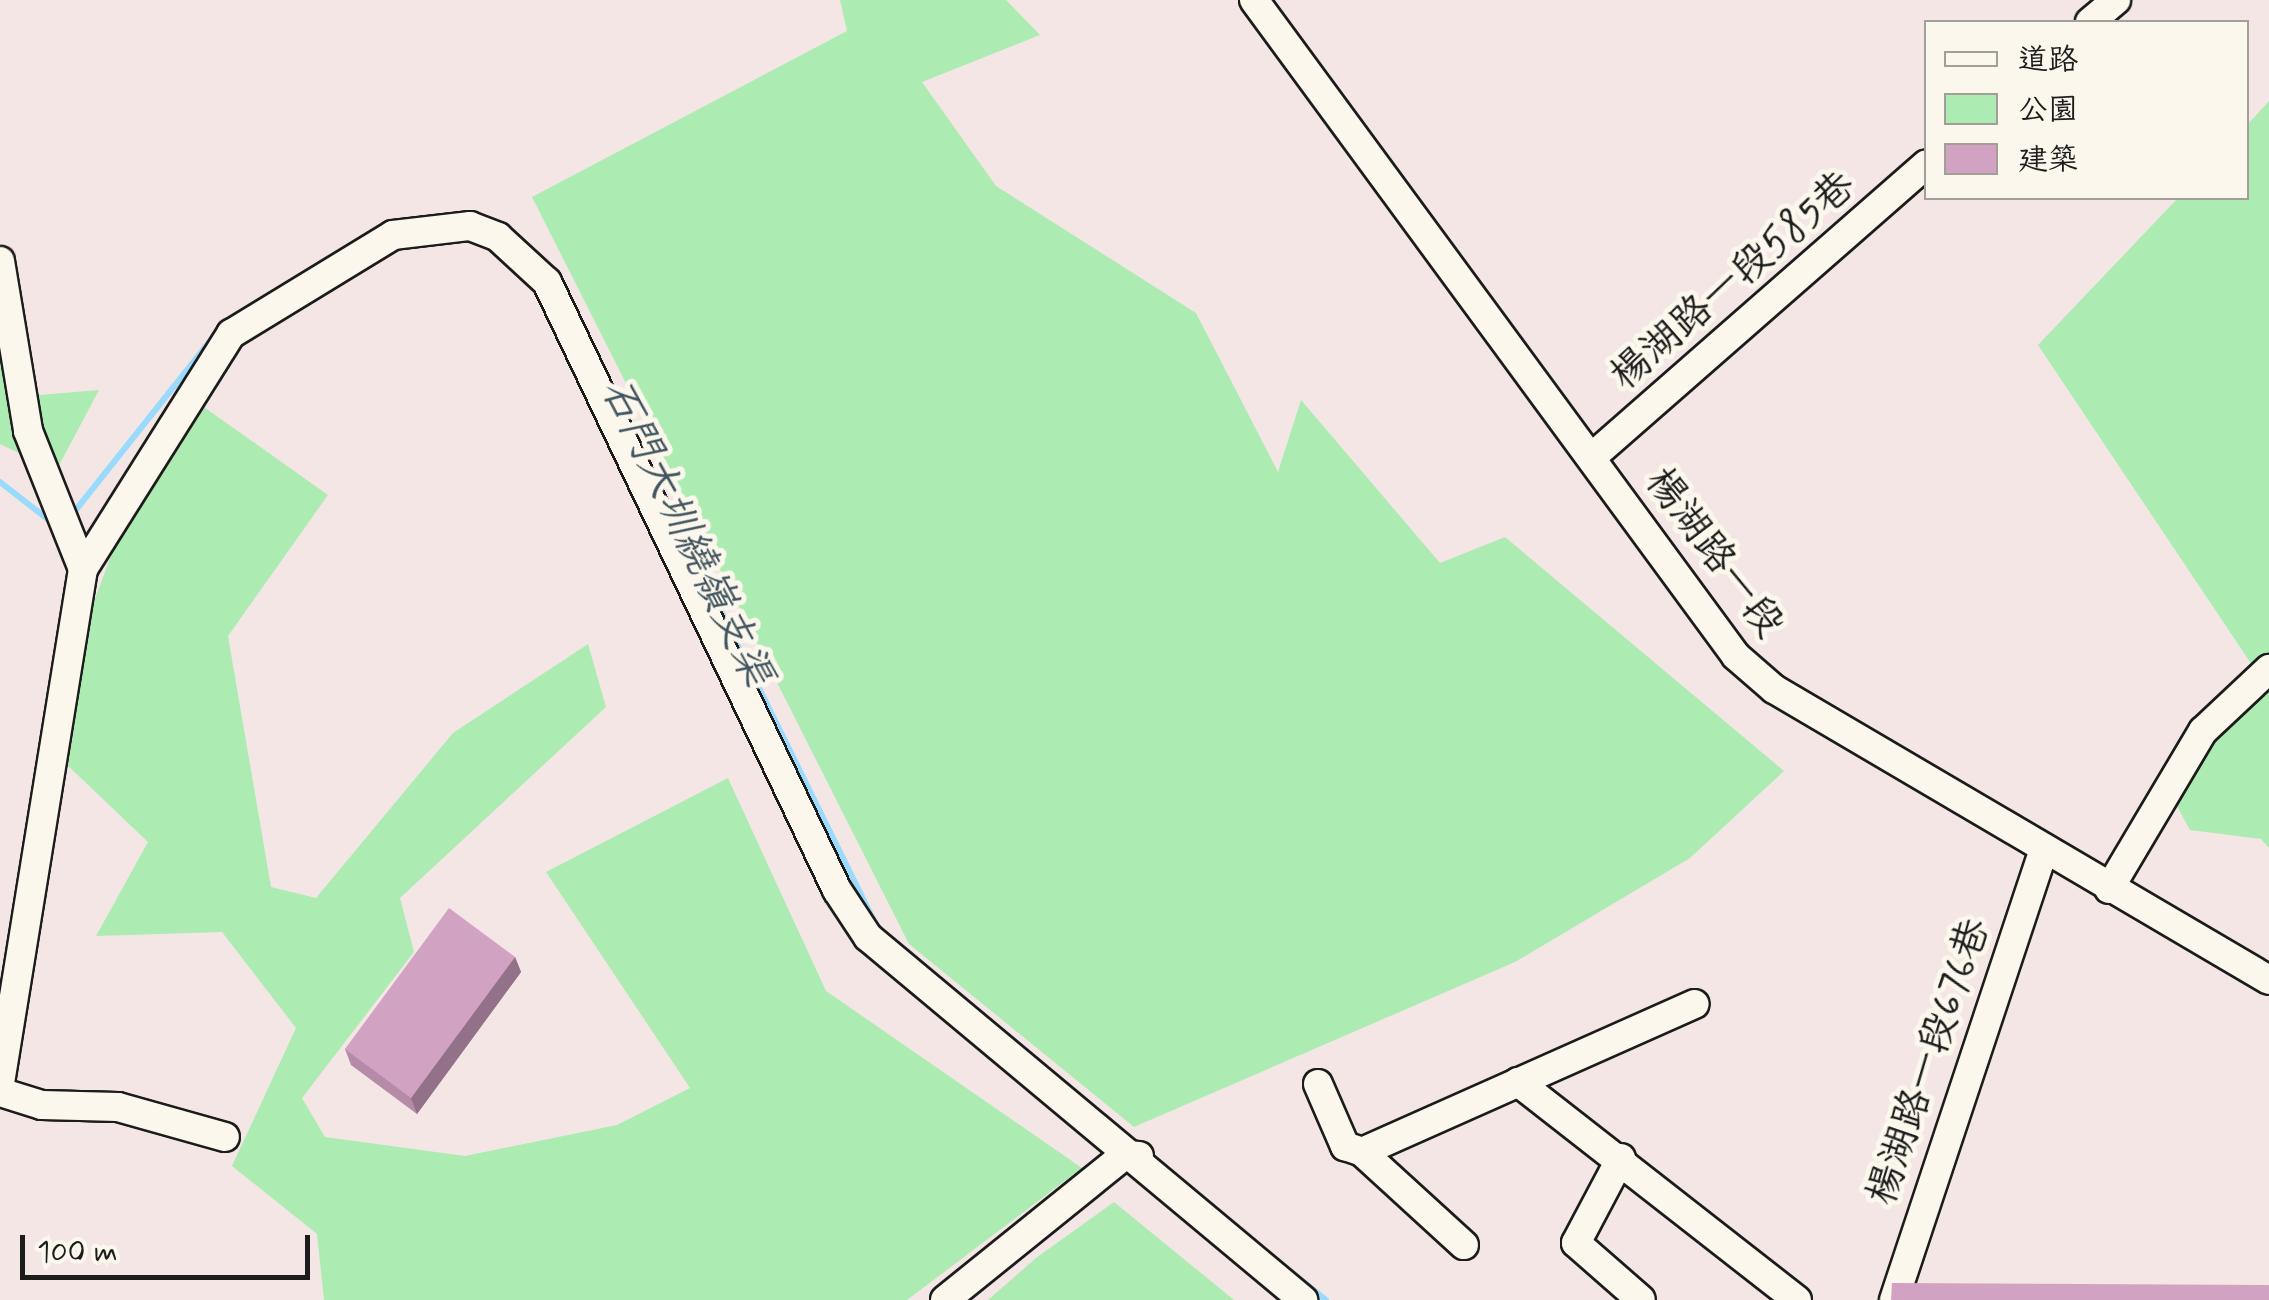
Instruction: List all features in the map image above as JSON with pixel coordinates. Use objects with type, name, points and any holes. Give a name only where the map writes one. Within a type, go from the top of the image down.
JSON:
[{"type":"street","name":"楊湖路一段","points":[[1254,0],[1592,457],[1694,605],[1774,690],[2043,852],[2269,980]]},
{"type":"street","points":[[2092,20],[2116,0]]},
{"type":"street","name":"楊湖路一段585巷","points":[[1592,457],[1924,168]]},
{"type":"street","points":[[0,1083],[83,569],[232,334],[393,235],[470,226],[498,237],[548,282],[837,890],[868,937],[1303,1300]]},
{"type":"street","points":[[0,261],[28,431],[83,569]]},
{"type":"street","points":[[2110,889],[2203,731],[2269,670]]},
{"type":"street","name":"楊湖路一段676巷","points":[[1894,1300],[1972,1044],[2001,986],[2043,852]]},
{"type":"street","points":[[1362,1152],[1695,1004]]},
{"type":"street","points":[[1518,1082],[1621,1158],[1797,1300]]},
{"type":"street","points":[[1318,1084],[1345,1146],[1362,1152],[1464,1246]]},
{"type":"street","points":[[0,1092],[42,1105],[118,1106],[225,1137]]},
{"type":"street","points":[[945,1300],[1132,1155]]},
{"type":"street","points":[[1621,1158],[1576,1243],[1641,1300]]},
{"type":"green space","points":[[840,0],[1006,0],[1040,35],[922,82],[996,186],[1196,313],[1278,472],[1301,400],[1440,563],[1505,537],[1784,771],[1690,858],[1515,962],[1134,1127],[909,944],[532,197],[847,31]]},
{"type":"green space","points":[[2269,101],[2269,848],[2261,839],[2190,830],[2172,797],[2258,674],[2038,345],[2176,200],[2249,200],[2249,123]]},
{"type":"green space","points":[[0,355],[15,397],[99,390],[56,471],[0,444]]},
{"type":"green space","points":[[201,405],[328,495],[228,636],[271,887],[316,898],[453,733],[588,644],[606,707],[400,898],[414,952],[302,1098],[325,1137],[465,1156],[617,1125],[690,1088],[546,872],[728,778],[826,991],[1082,1168],[907,1300],[324,1300],[317,1234],[232,1166],[296,1028],[222,932],[96,936],[148,842],[42,741],[130,505]]},
{"type":"green space","points":[[1114,1202],[1234,1300],[988,1300],[1036,1258]]},
{"type":"building","points":[[449,908],[515,957],[411,1098],[345,1049]]},
{"type":"building","points":[[1892,1283],[2269,1285],[2269,1300],[1891,1300]]},
{"type":"waterway","name":"石門大圳繞嶺支渠","points":[[386,225],[421,219]]},
{"type":"waterway","points":[[531,250],[562,283]]},
{"type":"waterway","name":"石門大圳繞嶺支渠","points":[[71,516],[219,330]]},
{"type":"waterway","name":"石門大圳繞嶺支渠","points":[[0,482],[54,524]]},
{"type":"waterway","name":"石門大圳繞嶺支渠","points":[[660,488],[878,929]]},
{"type":"waterway","name":"石門大圳繞嶺支渠","points":[[1276,1260],[1326,1300]]}]
